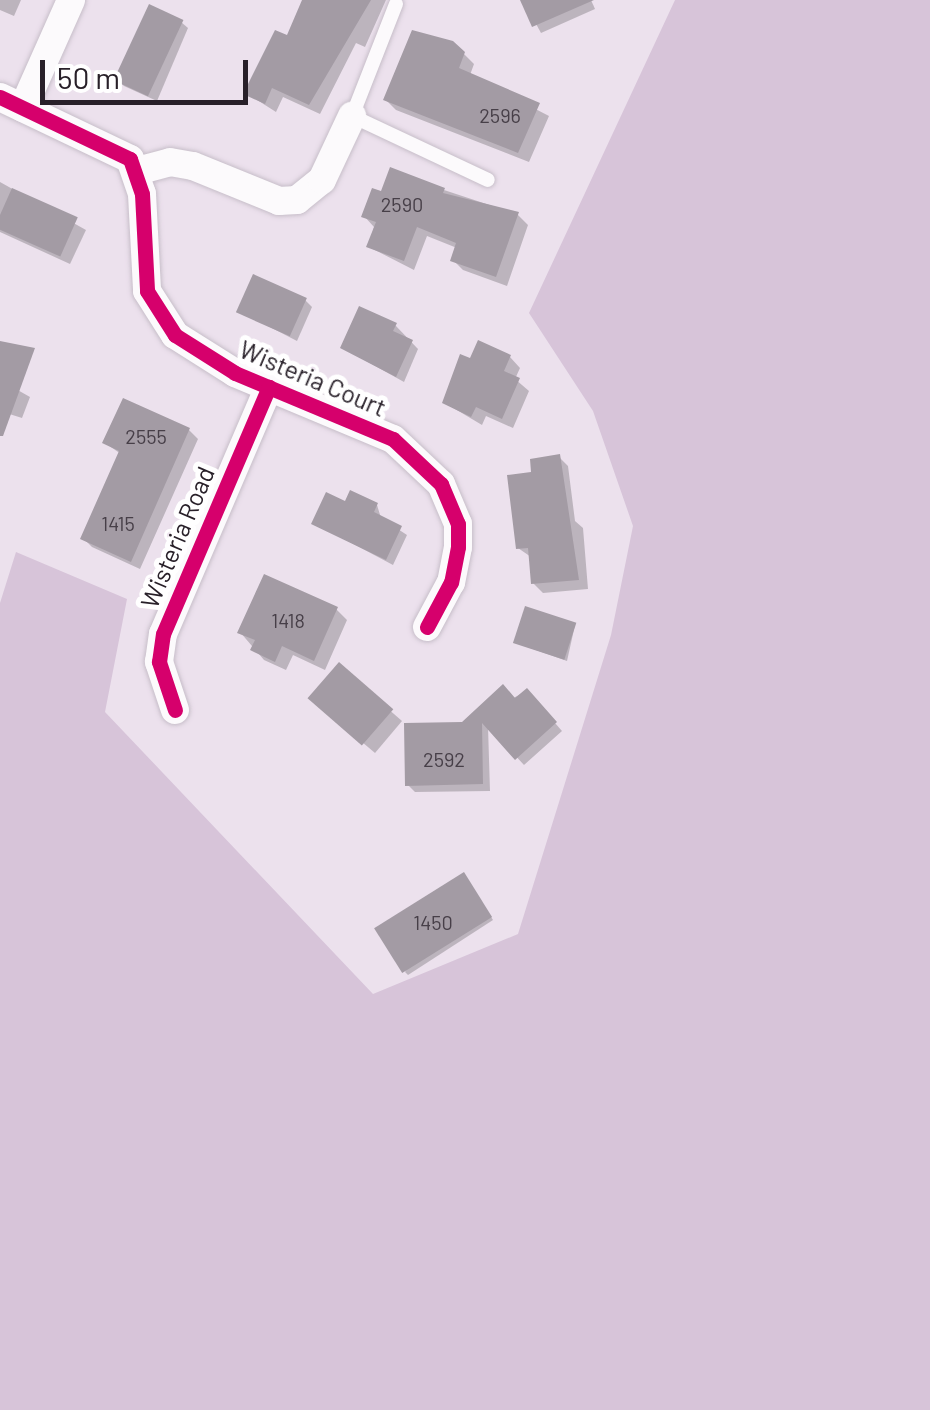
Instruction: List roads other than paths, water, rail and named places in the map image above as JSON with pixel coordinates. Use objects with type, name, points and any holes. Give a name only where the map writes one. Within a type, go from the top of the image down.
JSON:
[{"type":"street","points":[[71,0],[12,103],[117,148],[137,171],[170,162],[193,166],[279,201],[298,200],[322,180],[352,116]]},
{"type":"street","name":"Wisteria Court","points":[[137,171],[147,292],[158,314],[203,356],[393,439],[441,484],[458,524],[458,547],[452,582],[427,627]]},
{"type":"street","name":"Wisteria Road","points":[[175,710],[158,662],[164,634],[269,387]]},
{"type":"lane","points":[[396,4],[352,116],[488,180]]}]
